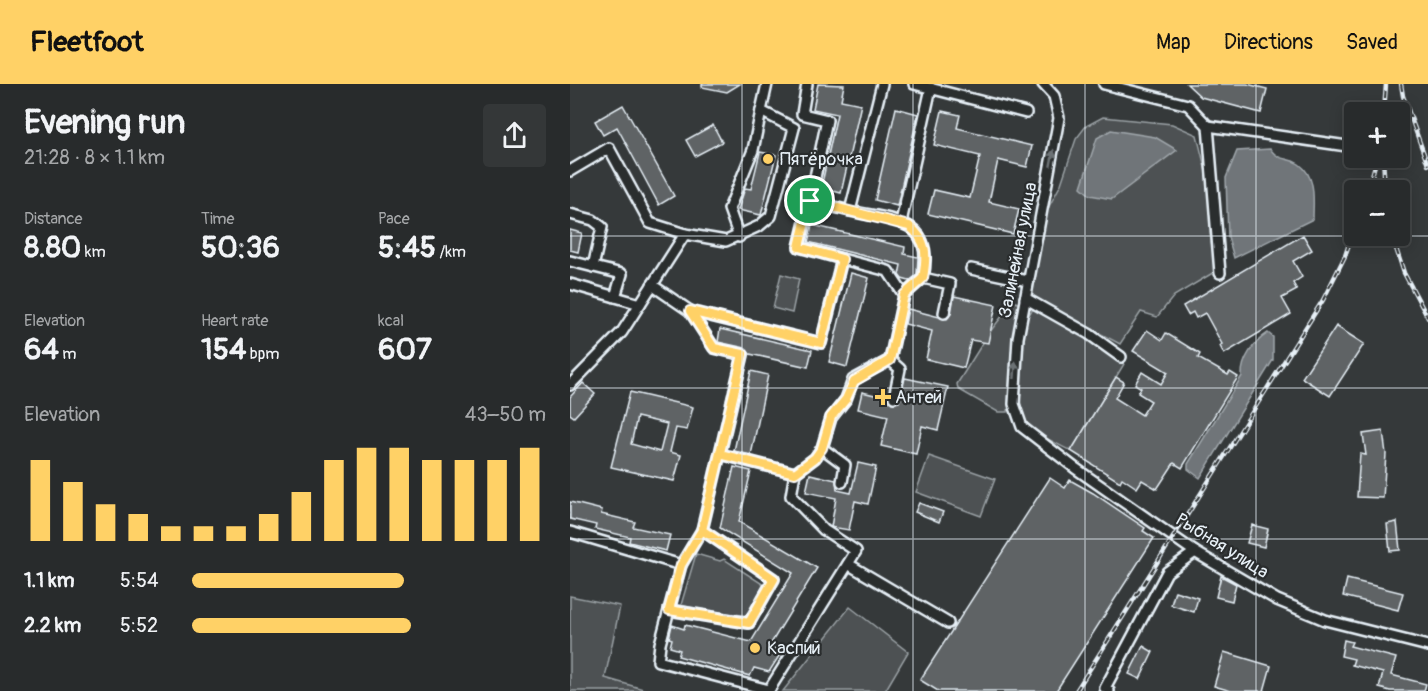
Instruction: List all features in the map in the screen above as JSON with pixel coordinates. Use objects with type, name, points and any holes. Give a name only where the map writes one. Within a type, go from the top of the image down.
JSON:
[{"type":"street","points":[[739,237],[729,209],[753,150],[766,84]]},
{"type":"street","points":[[807,84],[802,114],[827,120],[799,247],[888,271],[904,295]]},
{"type":"street","points":[[850,211],[882,84]]},
{"type":"street","points":[[915,84],[1026,112]]},
{"type":"street","name":"Залинейная улица","points":[[1022,427],[1015,411],[1014,397],[1018,338],[1058,128],[1057,102],[1051,90],[1043,84]]},
{"type":"street","points":[[1104,84],[1188,105],[1208,126],[1344,146]]},
{"type":"street","points":[[902,222],[931,88]]},
{"type":"street","points":[[570,171],[609,148],[650,223],[686,234],[726,241],[739,237],[771,216],[794,128],[761,111]]},
{"type":"street","points":[[1208,126],[1220,273]]},
{"type":"street","points":[[690,311],[714,348],[743,354],[702,530],[681,565],[660,644],[658,661],[769,690],[856,551],[824,530],[790,496],[795,473],[815,458],[822,448],[831,417],[846,399],[854,381],[890,360],[904,295],[923,278],[926,248],[920,234],[902,222],[810,201]]},
{"type":"street","points":[[570,214],[593,220],[602,227],[593,267]]},
{"type":"street","points":[[570,385],[610,347],[686,234]]},
{"type":"street","points":[[652,285],[690,311],[821,343],[842,259]]},
{"type":"street","points":[[570,261],[622,274],[615,297]]},
{"type":"street","points":[[972,269],[1028,281]]},
{"type":"street","points":[[923,278],[950,284],[944,313]]},
{"type":"street","points":[[570,284],[640,304]]},
{"type":"street","points":[[1025,298],[1089,334],[1121,357]]},
{"type":"street","points":[[890,360],[900,369],[894,397]]},
{"type":"street","name":"Рыбная улица","points":[[1022,427],[1075,468],[1195,552],[1300,610],[1347,626],[1428,646]]},
{"type":"street","points":[[822,448],[845,465],[842,482]]},
{"type":"street","points":[[720,454],[795,473]]},
{"type":"street","points":[[669,610],[749,623],[774,579],[702,530]]},
{"type":"street","points":[[570,532],[681,565]]},
{"type":"street","points":[[1109,691],[1105,688],[1167,572],[1195,552]]},
{"type":"street","points":[[848,564],[948,623]]},
{"type":"shaded area","points":[[1103,117],[1172,124],[1197,135],[1208,180],[1210,234],[1216,271],[1174,296],[1157,317],[1141,312],[1120,344],[1035,299],[1032,293],[1045,214],[1061,184],[1076,139],[1086,126]]},
{"type":"shaded area","points":[[1111,130],[1155,137],[1177,150],[1112,199],[1090,195],[1081,187],[1097,138]]},
{"type":"shaded area","points":[[1270,149],[1277,156],[1299,164],[1309,175],[1313,189],[1313,219],[1234,258],[1228,237],[1226,178],[1237,151]]},
{"type":"shaded area","points":[[781,274],[799,279],[792,313],[773,308]]},
{"type":"shaded area","points":[[1014,301],[1019,304],[1008,412],[998,412],[958,389],[957,384],[989,333]]},
{"type":"shaded area","points":[[1034,309],[1069,326],[1124,364],[1071,451],[1034,430],[1025,420],[1022,411],[1019,380],[1021,344],[1028,316]]},
{"type":"shaded area","points":[[1268,333],[1273,337],[1273,360],[1200,478],[1188,469],[1188,464],[1242,376],[1249,352]]},
{"type":"shaded area","points":[[929,456],[995,479],[981,516],[916,492]]},
{"type":"shaded area","points":[[696,554],[720,561],[724,559],[764,585],[748,616],[706,611],[681,605]]},
{"type":"shaded area","points":[[570,596],[620,606],[605,678],[650,691],[570,691]]},
{"type":"shaded area","points":[[850,607],[908,652],[885,691],[783,691]]},
{"type":"building","points":[[702,84],[740,84],[727,92],[702,87]]},
{"type":"building","points":[[818,84],[844,85],[841,100],[861,104],[841,193],[821,188],[837,114],[813,109]]},
{"type":"building","points":[[1187,84],[1247,84],[1267,89],[1261,113],[1201,97]]},
{"type":"building","points":[[623,105],[674,196],[659,205],[617,127],[603,135],[595,121]]},
{"type":"building","points":[[896,108],[918,114],[897,206],[875,200]]},
{"type":"building","points":[[942,111],[960,115],[957,128],[1032,146],[1027,167],[998,160],[989,202],[1019,209],[1013,234],[928,214],[934,190],[970,198],[980,156],[934,145]]},
{"type":"building","points":[[713,125],[722,142],[695,156],[686,140]]},
{"type":"building","points":[[760,152],[776,155],[761,215],[738,210],[745,188],[751,189]]},
{"type":"building","points":[[812,225],[905,247],[904,254],[918,257],[917,275],[909,281],[902,279],[899,275],[901,265],[808,242]]},
{"type":"building","points":[[570,230],[582,233],[578,252],[570,250]]},
{"type":"building","points":[[1303,235],[1312,250],[1293,261],[1302,277],[1293,283],[1297,290],[1282,298],[1291,314],[1224,354],[1220,346],[1222,344],[1205,313],[1196,318],[1193,312],[1188,315],[1183,306]]},
{"type":"building","points":[[851,273],[869,278],[847,367],[829,362]]},
{"type":"building","points":[[954,296],[996,305],[988,343],[971,340],[964,368],[926,359],[932,331],[905,324],[908,309],[947,319],[951,314]]},
{"type":"building","points":[[1336,326],[1364,344],[1330,396],[1302,378]]},
{"type":"building","points":[[720,329],[812,350],[808,367],[750,354],[745,348],[718,342]]},
{"type":"building","points":[[1147,330],[1162,340],[1166,333],[1200,354],[1198,358],[1228,375],[1230,372],[1238,377],[1182,468],[1174,463],[1157,489],[1142,480],[1137,488],[1122,478],[1120,482],[1071,451],[1116,377],[1124,382],[1115,398],[1142,415],[1151,401],[1138,393],[1141,388],[1135,384],[1142,372],[1161,384],[1168,372],[1133,351]]},
{"type":"building","points":[[751,371],[768,375],[751,455],[734,451]]},
{"type":"building","points":[[905,378],[948,387],[938,430],[922,426],[916,454],[881,446],[888,416],[858,409],[862,392],[887,398],[892,403],[899,402]]},
{"type":"building","points":[[583,383],[595,394],[574,417],[570,414],[570,397]]},
{"type":"building","points":[[630,392],[693,407],[687,430],[676,428],[670,452],[681,455],[674,481],[611,467]],"holes":[[[637,417],[667,424],[660,452],[631,444]]]},
{"type":"building","points":[[1383,431],[1386,454],[1383,498],[1357,497],[1360,454],[1366,455],[1363,434]]},
{"type":"building","points":[[858,463],[876,467],[868,504],[855,501],[849,530],[831,527],[836,498],[806,492],[810,474],[836,480],[837,490],[851,493]]},
{"type":"building","points":[[734,467],[751,471],[739,522],[817,568],[770,645],[781,653],[769,672],[754,668],[750,676],[678,656],[680,650],[670,647],[672,639],[669,638],[672,625],[684,629],[685,625],[751,642],[793,573],[720,528]]},
{"type":"building","points":[[1050,478],[1065,488],[1070,480],[1093,493],[1145,528],[1143,531],[1154,538],[1056,691],[938,691],[920,680]]},
{"type":"building","points":[[570,502],[602,510],[601,514],[635,522],[633,527],[670,535],[666,551],[629,542],[630,537],[595,529],[596,525],[570,519]]},
{"type":"building","points":[[919,503],[943,512],[939,522],[915,512]]},
{"type":"building","points":[[1397,522],[1400,550],[1390,551],[1387,524]]},
{"type":"building","points":[[1252,525],[1268,529],[1264,547],[1247,543]]},
{"type":"building","points":[[1221,576],[1236,584],[1232,601],[1216,597]]},
{"type":"building","points":[[1347,579],[1403,593],[1398,610],[1343,596]]},
{"type":"building","points":[[1175,591],[1198,598],[1194,612],[1171,605]]},
{"type":"building","points":[[1344,640],[1352,642],[1350,646],[1396,658],[1391,675],[1426,684],[1424,691],[1390,691],[1379,688],[1383,673],[1352,665],[1354,659],[1341,656]]},
{"type":"building","points":[[1143,646],[1153,652],[1140,679],[1129,674]]},
{"type":"building","points":[[1224,652],[1271,666],[1264,691],[1231,691],[1214,686]]},
{"type":"railway","points":[[1385,102],[1386,84]]},
{"type":"railway","points":[[1401,84],[1403,96],[1428,165]]},
{"type":"railway","points":[[1371,180],[1374,168]]},
{"type":"railway","points":[[1384,168],[1384,180]]},
{"type":"railway","points":[[1076,691],[1323,300],[1348,246]]},
{"type":"railway","points":[[1395,246],[1404,273],[1428,318]]},
{"type":"place","name":"Пятёрочка","points":[[768,159]]},
{"type":"place","name":"Антей","points":[[883,397]]},
{"type":"place","name":"Каспий","points":[[755,648]]},
{"type":"route","points":[[810,201],[799,247],[842,259],[821,343],[690,311],[714,348],[743,354],[702,530],[774,579],[749,623],[669,610],[681,565],[702,530],[720,454],[795,473],[801,466],[815,458],[822,448],[831,417],[846,399],[854,381],[890,360],[904,295],[923,278],[926,248],[920,234],[909,226],[902,222],[810,201]]}]
